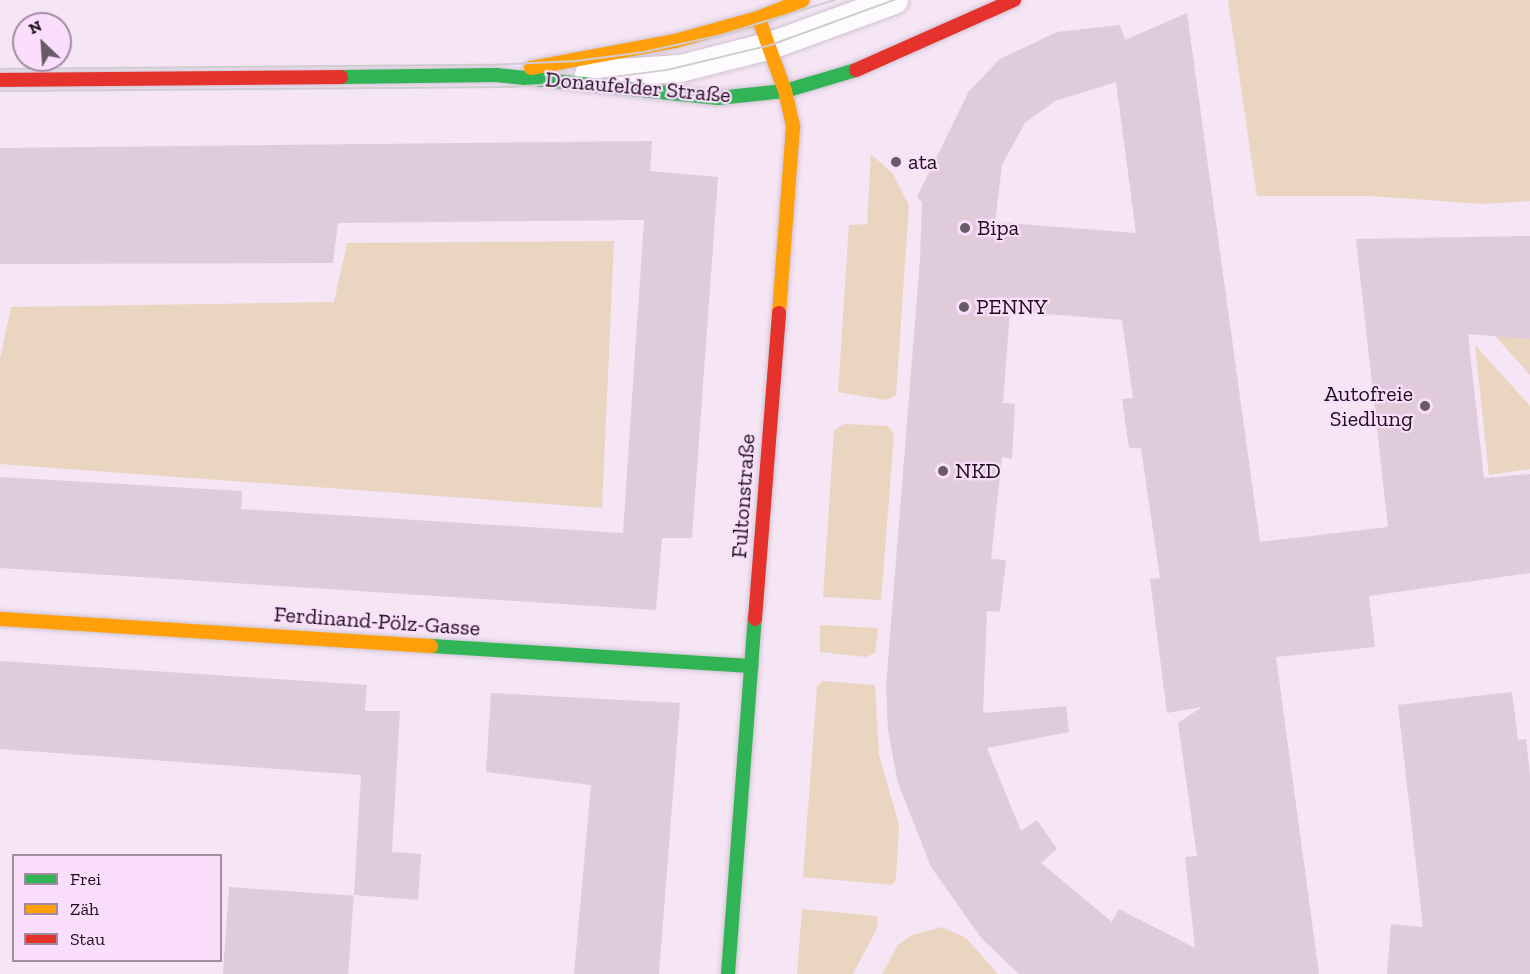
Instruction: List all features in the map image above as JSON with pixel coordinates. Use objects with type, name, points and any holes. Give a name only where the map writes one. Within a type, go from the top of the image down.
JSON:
[{"type":"street","name":"Donaufelder Straße","points":[[496,75],[675,41],[758,18],[803,0]]},
{"type":"street","name":"Donaufelder Straße","points":[[0,80],[496,75],[718,98],[785,91],[858,69],[1014,0]]},
{"type":"street","name":"Fultonstraße","points":[[728,974],[793,127],[785,91],[766,35]]},
{"type":"street","name":"Ferdinand-Pölz-Gasse","points":[[0,619],[751,666]]},
{"type":"lane","name":"Donaufelder Straße","points":[[496,75],[680,68],[766,35],[894,0]]},
{"type":"shaded area","points":[[1228,0],[1530,0],[1530,201],[1482,204],[1370,196],[1257,196]]},
{"type":"shaded area","points":[[871,154],[893,174],[909,205],[896,395],[886,400],[838,392],[849,225],[867,224]]},
{"type":"shaded area","points":[[614,241],[602,508],[0,464],[0,359],[11,307],[334,302],[347,243]]},
{"type":"shaded area","points":[[1495,336],[1530,339],[1530,375]]},
{"type":"shaded area","points":[[1475,345],[1530,406],[1530,469],[1489,475]]},
{"type":"shaded area","points":[[845,424],[888,426],[894,435],[881,600],[823,597],[834,430]]},
{"type":"shaded area","points":[[820,625],[878,628],[875,653],[866,657],[820,652]]},
{"type":"shaded area","points":[[823,681],[875,685],[879,755],[899,825],[896,879],[892,885],[803,877],[817,686]]},
{"type":"shaded area","points":[[802,909],[877,916],[878,926],[853,974],[797,974]]},
{"type":"shaded area","points":[[942,927],[966,938],[998,974],[882,974],[898,945],[912,935]]},
{"type":"building","points":[[1187,13],[1260,542],[1388,527],[1356,239],[1530,236],[1530,339],[1468,334],[1484,478],[1530,474],[1530,573],[1369,596],[1375,647],[1276,657],[1319,974],[1019,974],[982,939],[931,867],[898,783],[888,730],[886,686],[920,259],[922,202],[917,197],[969,91],[1000,59],[1057,32],[1120,25],[1125,40]],"holes":[[[1116,82],[1136,233],[995,222],[1002,165],[1025,123],[1055,101]],[[1010,311],[1122,320],[1133,398],[1122,399],[1129,448],[1141,448],[1160,578],[1150,579],[1167,713],[1202,707],[1178,723],[1197,856],[1185,857],[1195,948],[1119,909],[1112,922],[1041,863],[1057,849],[1037,820],[1021,831],[987,748],[1069,732],[1066,706],[983,713],[987,611],[1000,612],[1006,560],[991,559],[1002,457],[1012,459],[1015,404],[1003,403]]]},
{"type":"building","points":[[652,141],[650,171],[718,177],[692,538],[662,538],[656,610],[0,568],[0,477],[242,491],[241,509],[623,533],[644,220],[338,223],[333,263],[0,264],[0,148]]},
{"type":"building","points":[[0,661],[367,685],[365,711],[400,711],[392,852],[421,854],[418,900],[354,895],[361,775],[0,749]]},
{"type":"building","points":[[1512,692],[1518,740],[1526,739],[1530,776],[1530,974],[1387,974],[1391,924],[1423,927],[1398,705]]},
{"type":"building","points":[[491,693],[680,703],[659,974],[574,974],[591,785],[486,772]]},
{"type":"building","points":[[229,887],[354,896],[348,974],[223,974]]},
{"type":"tram line","points":[[0,69],[489,65],[576,61],[644,52],[721,35],[835,0]]},
{"type":"tram line","points":[[0,91],[510,87],[568,83],[667,70],[771,45],[894,0]]},
{"type":"traffic: fast","points":[[341,77],[496,75],[718,98],[785,91],[856,70]]},
{"type":"traffic: fast","points":[[728,974],[755,619]]},
{"type":"traffic: fast","points":[[431,646],[751,666]]},
{"type":"traffic: slow","points":[[531,68],[675,41],[758,18],[803,0]]},
{"type":"traffic: slow","points":[[761,25],[785,91],[793,127],[779,313]]},
{"type":"traffic: slow","points":[[0,619],[431,646]]},
{"type":"traffic: jam","points":[[856,70],[1014,0]]},
{"type":"traffic: jam","points":[[0,80],[341,77]]},
{"type":"traffic: jam","points":[[755,619],[779,313]]},
{"type":"place","name":"ata","points":[[896,162]]},
{"type":"place","name":"Bipa","points":[[965,228]]},
{"type":"place","name":"PENNY","points":[[964,307]]},
{"type":"place","name":"Autofreie Siedlung","points":[[1425,406]]},
{"type":"place","name":"NKD","points":[[943,471]]}]
